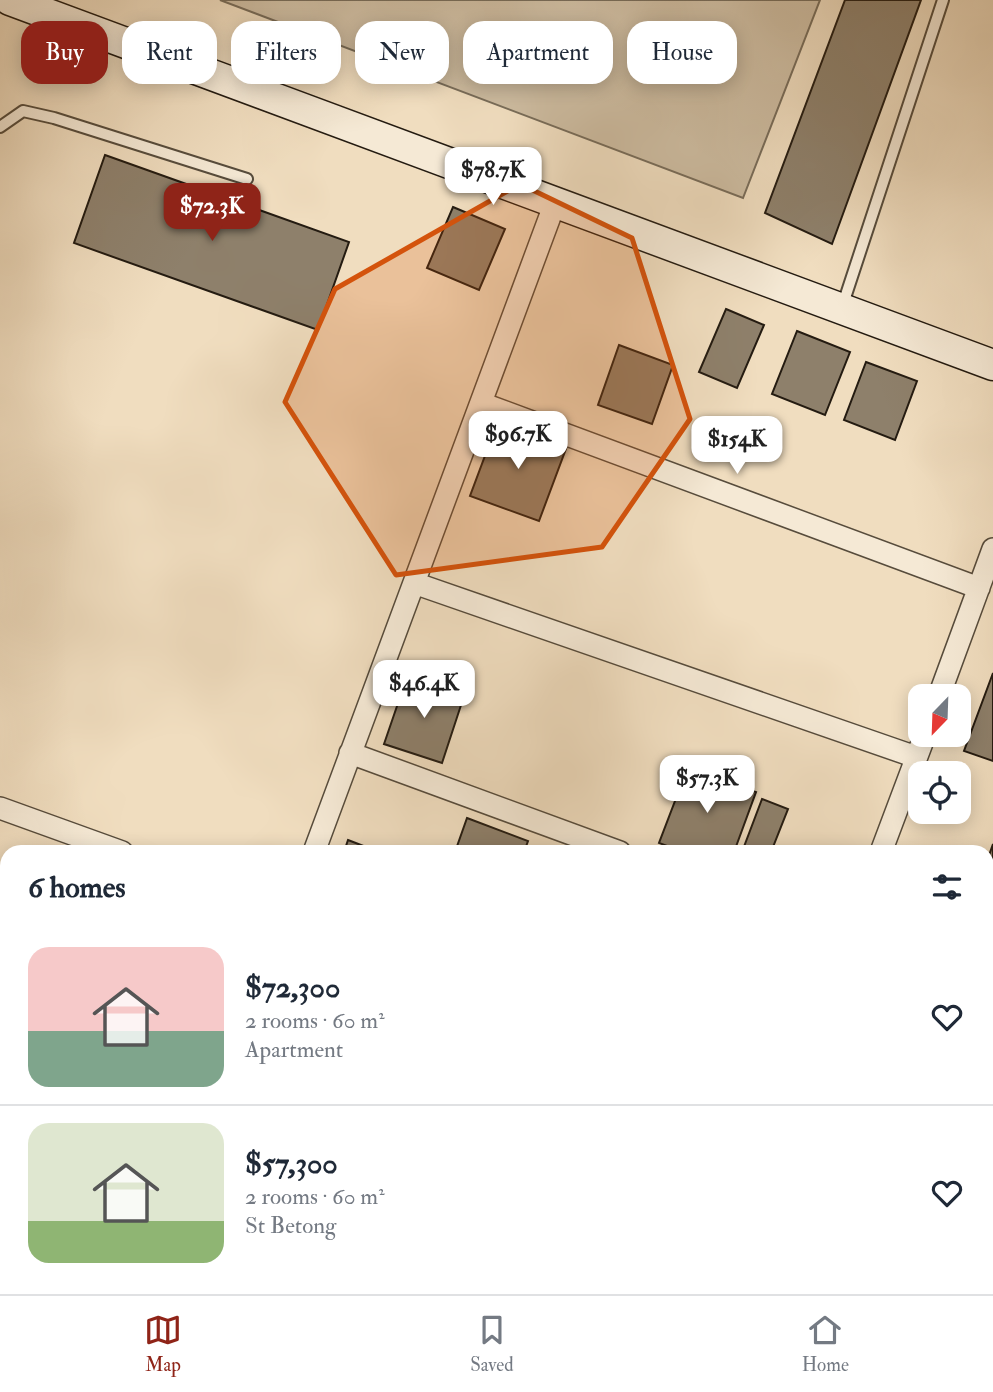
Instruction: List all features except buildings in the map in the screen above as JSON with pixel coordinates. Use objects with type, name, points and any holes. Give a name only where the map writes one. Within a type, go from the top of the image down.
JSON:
[{"type":"main road","points":[[10,0],[993,365]]},
{"type":"street","points":[[317,845],[555,203]]},
{"type":"street","points":[[481,403],[979,588]]},
{"type":"street","points":[[943,684],[993,549]]},
{"type":"street","points":[[414,583],[916,757]]},
{"type":"street","points":[[884,845],[920,747]]},
{"type":"street","points":[[350,753],[601,845]]},
{"type":"street","points":[[0,808],[103,845]]},
{"type":"lane","points":[[842,309],[943,0]]},
{"type":"lane","points":[[0,127],[23,111],[247,179]]},
{"type":"highlighted area","points":[[520,184],[632,238],[690,419],[602,547],[396,575],[285,402],[335,289]]},
{"type":"shaded area","points":[[220,0],[820,0],[743,198],[442,84],[449,84],[449,21],[355,21],[355,51],[341,46],[341,21],[275,21]]}]
